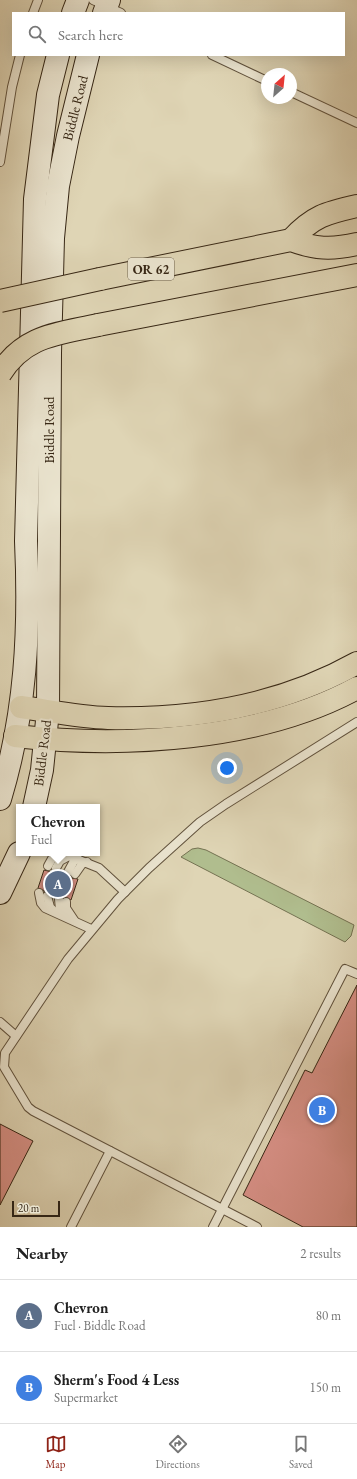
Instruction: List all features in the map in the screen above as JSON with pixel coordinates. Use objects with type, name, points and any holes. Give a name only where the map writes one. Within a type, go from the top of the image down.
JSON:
[{"type":"highway","points":[[357,206],[326,213],[305,224],[291,240],[311,247],[337,248],[357,244]]},
{"type":"highway","name":"OR 62","points":[[0,300],[291,240]]},
{"type":"highway","points":[[0,374],[17,352],[42,337],[357,275]]},
{"type":"highway","points":[[21,707],[108,718],[200,714],[257,703],[282,696],[313,685],[357,663]]},
{"type":"highway","points":[[15,736],[75,742],[138,740],[217,733],[283,718],[314,708],[357,688]]},
{"type":"main road","points":[[73,12],[78,0]]},
{"type":"main road","name":"Biddle Road","points":[[0,799],[21,707],[25,672],[28,603],[26,541],[35,198],[48,94],[58,56]]},
{"type":"main road","name":"Biddle Road","points":[[35,804],[42,770],[48,711],[50,361],[53,238],[58,186],[66,143],[88,56]]},
{"type":"main road","points":[[0,893],[18,856]]},
{"type":"lane","points":[[33,12],[38,0]]},
{"type":"lane","points":[[0,162],[12,87],[20,56]]},
{"type":"lane","points":[[214,56],[261,78]]},
{"type":"lane","points":[[297,95],[357,123]]},
{"type":"lane","points":[[257,1227],[28,1107],[4,1067],[5,1053],[68,959],[91,929],[125,892],[200,822],[232,800],[357,722]]},
{"type":"lane","points":[[52,867],[53,857],[55,856]]},
{"type":"lane","points":[[69,856],[99,868],[125,892]]},
{"type":"lane","points":[[78,859],[74,861],[71,873],[86,862]]},
{"type":"lane","points":[[39,893],[41,903],[45,908],[91,929]]},
{"type":"lane","points":[[47,896],[50,907],[55,912]]},
{"type":"lane","points":[[65,917],[60,910],[62,900],[69,915],[77,922]]},
{"type":"lane","points":[[213,1227],[345,969],[357,974]]},
{"type":"lane","points":[[0,1022],[16,1036]]},
{"type":"lane","points":[[71,1227],[110,1151]]},
{"type":"green space","points":[[198,848],[206,850],[354,925],[351,936],[345,942],[181,857],[192,849]]},
{"type":"building","points":[[44,870],[56,873],[61,870],[65,877],[78,879],[71,900],[59,894],[53,897],[51,892],[38,888]]},
{"type":"building","points":[[357,985],[357,1227],[303,1227],[243,1195],[305,1070],[312,1073]]},
{"type":"building","points":[[0,1124],[33,1141],[0,1205]]},
{"type":"place","name":"Chevron","points":[[58,884]]},
{"type":"place","name":"Sherm's Food 4 Less","points":[[322,1110]]}]
